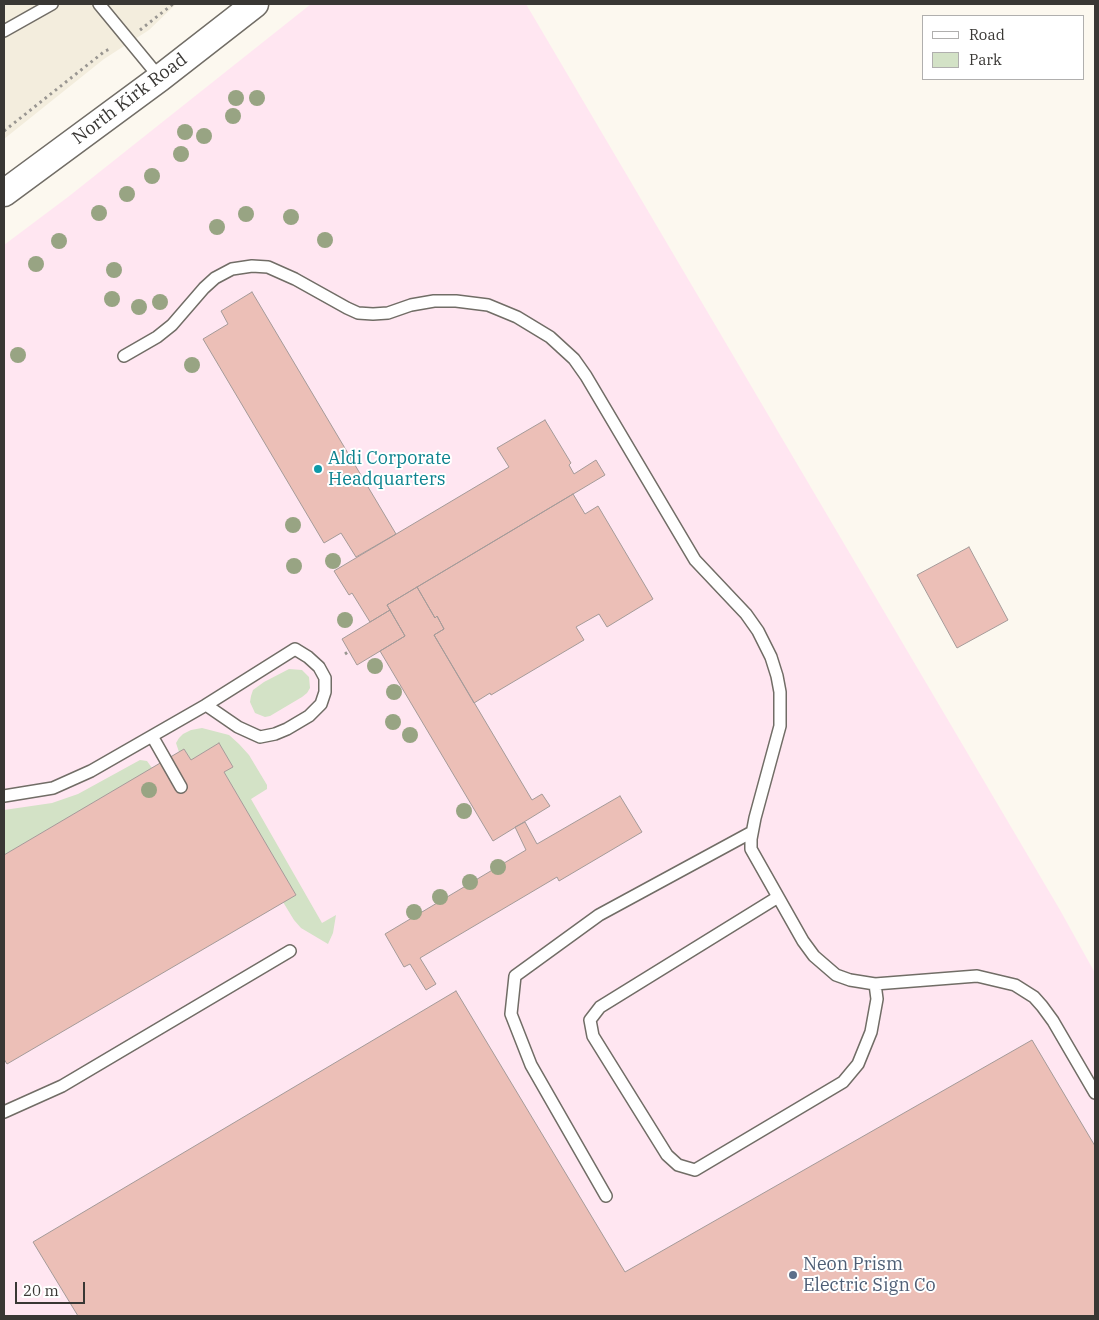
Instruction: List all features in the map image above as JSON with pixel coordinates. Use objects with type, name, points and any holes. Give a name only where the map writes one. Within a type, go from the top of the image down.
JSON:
[{"type":"street","name":"North Kirk Road","points":[[4,193],[160,78],[254,4]]},
{"type":"lane","points":[[4,31],[52,4]]},
{"type":"lane","points":[[98,4],[160,78]]},
{"type":"lane","points":[[124,356],[157,337],[172,325],[215,278],[232,269],[252,266],[268,267],[296,279],[358,313],[388,313],[411,305],[434,301],[456,301],[488,305],[517,317],[550,337],[574,359],[586,376],[695,560],[746,614],[771,657],[780,692],[780,726],[752,832],[751,849],[803,941],[825,967],[850,980],[875,984],[976,976],[998,980],[1020,988],[1034,997],[1053,1021],[1095,1093]]},
{"type":"lane","points":[[4,796],[53,788],[72,781],[206,705],[295,649],[308,656],[319,667],[325,678],[325,692],[321,704],[309,716],[287,730],[275,734],[260,737],[238,727],[206,705]]},
{"type":"lane","points":[[152,736],[181,787]]},
{"type":"lane","points":[[606,1196],[528,1056],[510,1014],[515,976],[599,915],[752,832]]},
{"type":"lane","points":[[778,897],[600,1006],[590,1020],[593,1036],[667,1155],[678,1165],[695,1170],[843,1082],[858,1064],[871,1032],[877,999],[875,984]]},
{"type":"lane","points":[[4,1112],[62,1086],[290,951]]},
{"type":"path","points":[[139,31],[173,4]]},
{"type":"path","points":[[4,131],[104,51],[114,47]]},
{"type":"shaded area","points":[[4,4],[176,4],[149,30],[104,59],[4,139]]},
{"type":"shaded area","points":[[311,4],[526,4],[1060,910],[1095,973],[1095,1316],[4,1316],[4,245],[68,197]]},
{"type":"green space","points":[[289,669],[302,670],[309,677],[310,688],[307,693],[270,716],[265,717],[255,713],[250,702],[253,690]]},
{"type":"green space","points":[[202,728],[229,735],[249,755],[267,785],[267,789],[251,799],[322,923],[336,915],[333,933],[328,944],[301,928],[283,902],[296,895],[224,772],[233,767],[219,743],[191,760],[184,749],[179,752],[176,743],[179,738],[191,730]]},
{"type":"green space","points":[[140,760],[147,761],[152,768],[4,855],[4,810],[52,803],[78,794]]},
{"type":"building","name":"Aldi Corporate Headquarters","points":[[252,292],[396,534],[356,557],[341,533],[324,543],[203,339],[228,324],[221,311]]},
{"type":"building","name":"Aldi Corporate Headquarters","points":[[545,420],[571,463],[569,465],[574,474],[596,460],[605,475],[387,605],[390,610],[370,622],[352,593],[349,595],[334,571],[509,467],[497,448]]},
{"type":"building","points":[[573,494],[585,514],[598,506],[653,599],[607,627],[599,614],[576,627],[584,640],[491,695],[490,693],[474,703],[434,635],[444,629],[437,616],[435,618],[417,587]]},
{"type":"building","points":[[969,547],[1008,620],[957,648],[917,575]]},
{"type":"building","points":[[417,587],[435,618],[437,616],[444,629],[434,635],[532,800],[542,794],[550,806],[493,841],[380,651],[405,636],[387,605]]},
{"type":"building","points":[[390,610],[405,636],[357,665],[342,639]]},
{"type":"building","points":[[219,743],[233,767],[224,772],[296,895],[7,1064],[4,1059],[4,855],[184,749],[191,760]]},
{"type":"building","points":[[620,796],[642,832],[559,881],[557,877],[420,958],[436,984],[426,990],[410,964],[404,967],[385,934],[526,850],[515,827],[525,822],[537,844]]},
{"type":"building","points":[[456,991],[625,1272],[1032,1040],[1095,1146],[1095,1316],[78,1316],[33,1242]]},
{"type":"place","name":"Aldi Corporate Headquarters","points":[[318,469]]},
{"type":"place","name":"Neon Prism Electric Sign Co","points":[[793,1275]]}]
